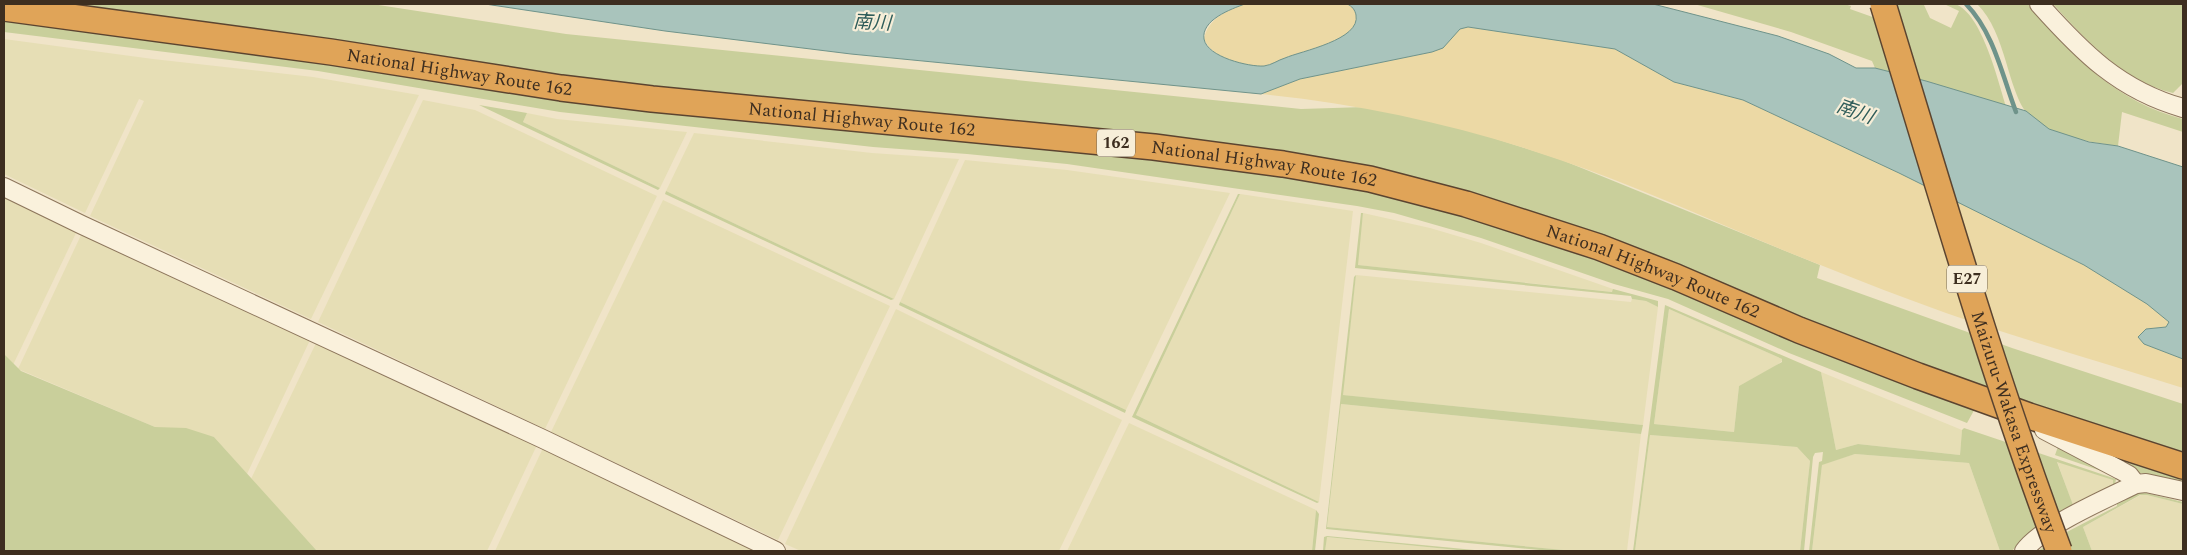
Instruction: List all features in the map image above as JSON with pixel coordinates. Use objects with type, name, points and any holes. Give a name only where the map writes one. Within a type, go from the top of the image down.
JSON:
[{"type":"highway","name":"Maizuru-Wakasa Expressway","points":[[1883,4],[1964,271],[2059,551]]},
{"type":"highway","name":"National Highway Route 162","points":[[4,8],[330,52],[561,88],[652,99],[1154,147],[1274,163],[1370,180],[1466,204],[1600,247],[1676,277],[1798,330],[2029,416],[2183,466]]},
{"type":"street","points":[[2039,4],[2080,48],[2113,76],[2153,97],[2183,108]]},
{"type":"street","points":[[4,187],[544,439],[776,551]]},
{"type":"street","points":[[2029,416],[2039,427],[2129,475],[2136,484]]},
{"type":"street","points":[[2024,551],[2036,538],[2054,526],[2136,484],[2146,483],[2183,491]]},
{"type":"shaded area","points":[[4,39],[153,59],[313,77],[419,95],[311,319],[90,216],[144,101],[139,99],[85,213],[4,174]]},
{"type":"shaded area","points":[[423,100],[475,110],[657,196],[545,429],[318,322]]},
{"type":"shaded area","points":[[527,113],[557,119],[687,132],[660,188],[523,122]]},
{"type":"shaded area","points":[[694,133],[872,153],[959,159],[894,299],[666,191]]},
{"type":"shaded area","points":[[965,160],[1067,170],[1230,193],[1126,410],[900,302]]},
{"type":"shaded area","points":[[1240,194],[1353,211],[1319,502],[1136,415]]},
{"type":"shaded area","points":[[4,195],[77,231],[13,365],[4,354]]},
{"type":"shaded area","points":[[663,200],[890,306],[778,540],[551,432]]},
{"type":"shaded area","points":[[1363,213],[1430,228],[1481,243],[1613,289],[1613,292],[1357,265]]},
{"type":"shaded area","points":[[82,233],[310,340],[247,474],[214,437],[155,427],[18,369]]},
{"type":"shaded area","points":[[1356,275],[1631,302],[1632,299],[1646,301],[1658,307],[1643,425],[1342,395]]},
{"type":"shaded area","points":[[896,309],[1122,420],[1059,551],[801,551],[785,544]]},
{"type":"shaded area","points":[[1669,309],[1782,359],[1774,367],[1739,386],[1734,432],[1654,424]]},
{"type":"shaded area","points":[[316,343],[537,445],[487,551],[317,551],[251,479]]},
{"type":"shaded area","points":[[1821,372],[1962,430],[1960,455],[1858,444],[1836,450]]},
{"type":"shaded area","points":[[1341,404],[1641,434],[1627,551],[1574,551],[1327,527]]},
{"type":"shaded area","points":[[1129,423],[1316,510],[1312,551],[1067,551]]},
{"type":"shaded area","points":[[1650,435],[1797,447],[1810,461],[1800,551],[1635,551]]},
{"type":"shaded area","points":[[543,448],[759,551],[495,551]]},
{"type":"shaded area","points":[[1855,454],[1969,463],[2000,551],[1812,551],[1822,464]]},
{"type":"shaded area","points":[[2057,461],[2114,480],[2113,484],[2073,506]]},
{"type":"shaded area","points":[[2141,495],[2183,504],[2183,551],[2092,551],[2083,527]]},
{"type":"shaded area","points":[[1326,537],[1467,551],[1325,551]]},
{"type":"green space","points":[[29,4],[372,4],[566,34],[1301,109],[1365,107],[1484,135],[1562,160],[1820,265],[1817,278],[2012,348],[2183,404],[2183,458],[2108,435],[1467,197],[654,91]]},
{"type":"green space","points":[[1694,4],[1844,4],[1851,6],[1850,9],[1895,25],[1899,14],[1875,4],[1921,4],[1924,5],[1930,18],[1951,28],[1959,11],[1944,4],[1955,4],[1965,10],[1981,34],[1988,49],[2006,106],[1926,81],[1875,68],[1872,61],[1791,32]]},
{"type":"green space","points":[[1977,4],[2028,4],[2061,41],[2096,74],[2116,89],[2137,101],[2183,119],[2183,132],[2122,112],[2118,146],[2069,136],[2045,127],[2026,112],[2023,107],[2014,88],[1995,31],[1987,16]]},
{"type":"green space","points":[[2053,4],[2183,4],[2183,83],[2173,93],[2138,79],[2092,45]]},
{"type":"green space","points":[[4,17],[1058,145],[1330,180],[1515,227],[1977,405],[1967,423],[1789,353],[1668,299],[1614,284],[1481,238],[1394,213],[1067,164],[873,147],[560,112],[318,71],[4,32]]},
{"type":"green space","points":[[479,105],[527,113],[523,122],[660,188],[658,190]]},
{"type":"green space","points":[[666,191],[894,299],[891,300],[665,194]]},
{"type":"green space","points":[[1238,194],[1240,194],[1136,415],[1319,502],[1317,503],[1132,417]]},
{"type":"green space","points":[[1361,213],[1363,213],[1358,265],[1612,292],[1613,289],[1658,301],[1658,307],[1646,301],[1632,299],[1631,296],[1355,268]]},
{"type":"green space","points":[[1356,275],[1343,395],[1643,425],[1641,434],[1341,404],[1327,527],[1574,551],[1550,551],[1326,529],[1354,277]]},
{"type":"green space","points":[[900,302],[1126,410],[1125,413],[899,305]]},
{"type":"green space","points":[[1665,305],[1821,372],[1836,450],[1858,444],[1960,455],[1962,430],[1964,428],[2116,479],[2115,485],[2036,528],[2025,536],[2012,551],[2000,551],[1969,463],[1855,454],[1822,465],[1812,551],[1809,551],[1819,462],[1822,461],[1823,452],[1815,453],[1813,457],[1804,551],[1800,551],[1810,461],[1797,447],[1650,435],[1635,551],[1633,551]],"holes":[[[1669,309],[1782,359],[1782,362],[1739,386],[1734,432],[1654,424]],[[2057,462],[2113,480],[2113,484],[2073,505]]]},
{"type":"green space","points":[[4,354],[21,371],[155,427],[186,428],[214,437],[317,551],[4,551]]},
{"type":"green space","points":[[2082,443],[2183,474],[2183,483],[2136,472]]},
{"type":"green space","points":[[2059,444],[2116,476],[2055,455]]},
{"type":"green space","points":[[2135,493],[2146,493],[2183,502],[2183,504],[2140,495],[2083,527],[2092,551],[2038,551],[2061,535],[2117,506],[2117,503]]},
{"type":"green space","points":[[1316,510],[1319,514],[1315,551],[1312,551]]},
{"type":"green space","points":[[1327,536],[1485,551],[1467,551],[1327,537],[1325,551],[1323,551],[1324,537]]},
{"type":"sand","points":[[1245,4],[1347,4],[1355,11],[1355,24],[1340,38],[1328,43],[1269,65],[1246,65],[1221,56],[1208,46],[1204,39],[1206,32],[1219,16]]},
{"type":"sand","points":[[1468,27],[1615,49],[1674,82],[1743,100],[1899,173],[2084,265],[2147,304],[2169,322],[2166,327],[2146,329],[2144,344],[2183,359],[2183,388],[2005,333],[1930,307],[1790,253],[1626,184],[1523,148],[1450,127],[1375,110],[1261,94],[1300,79],[1432,52],[1460,29]]},
{"type":"water","name":"南川","points":[[485,4],[1245,4],[1225,12],[1212,21],[1204,32],[1204,39],[1207,45],[1220,56],[1239,63],[1264,66],[1340,38],[1355,24],[1355,11],[1347,4],[1653,4],[1778,36],[1829,54],[1856,68],[1875,68],[2026,111],[2049,129],[2089,142],[2118,146],[2183,167],[2183,359],[2144,344],[2138,337],[2146,329],[2166,327],[2169,322],[2147,304],[2084,265],[1899,173],[1743,100],[1674,82],[1615,49],[1468,27],[1460,29],[1443,48],[1432,52],[1300,79],[1261,94],[851,54],[665,31]]},
{"type":"waterway","points":[[1966,4],[1984,28],[2016,112]]}]
